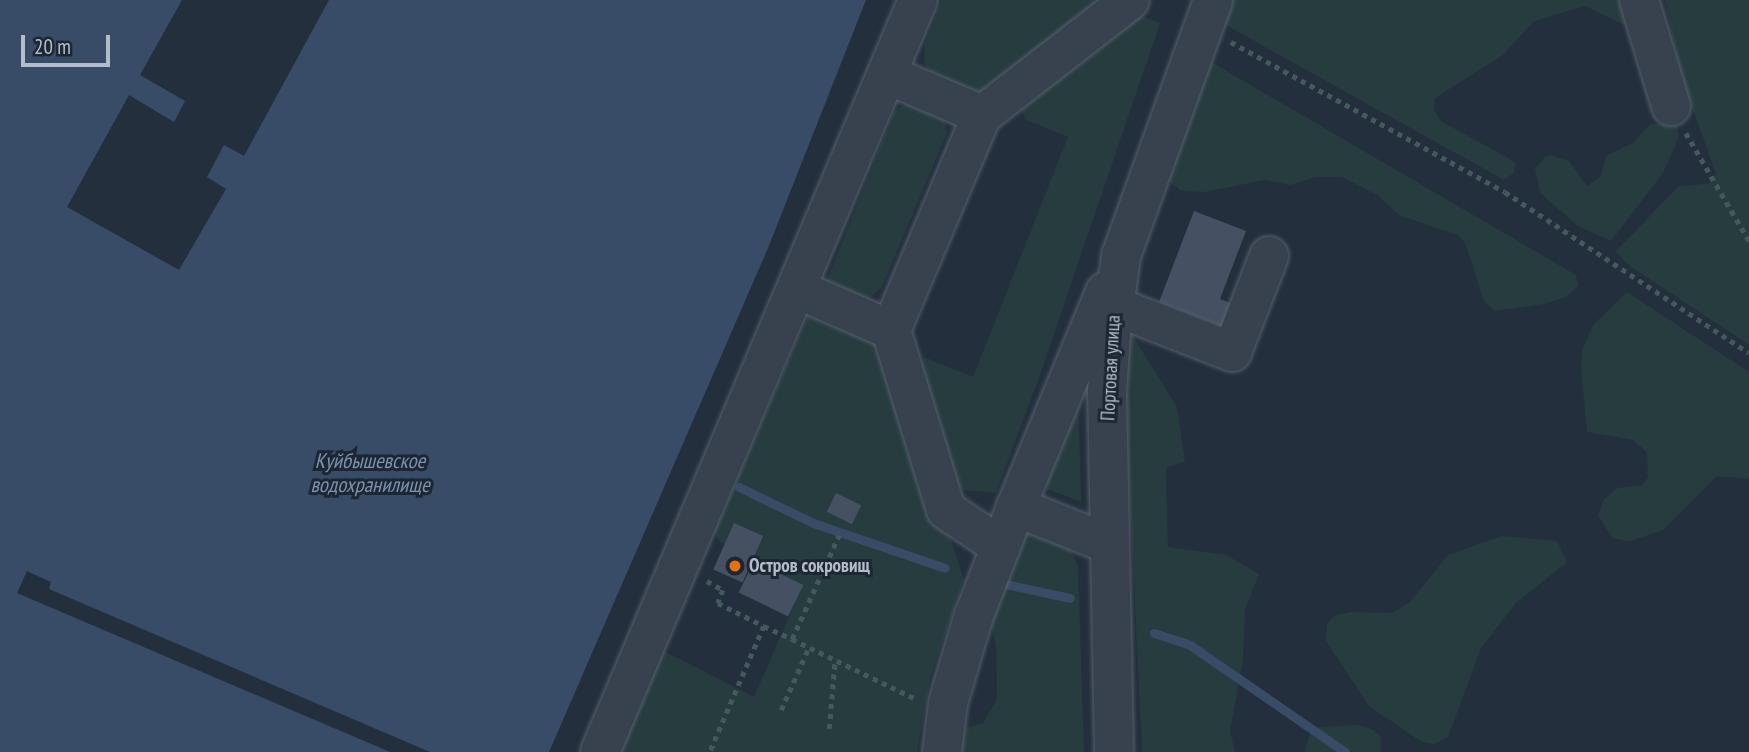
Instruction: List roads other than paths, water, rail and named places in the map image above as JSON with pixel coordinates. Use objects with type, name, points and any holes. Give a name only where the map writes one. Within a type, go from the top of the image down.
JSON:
[{"type":"street","points":[[600,752],[799,290],[918,0]]},
{"type":"street","points":[[1001,547],[946,510],[891,330],[982,115],[1130,0]]},
{"type":"street","name":"Портовая улица","points":[[1114,752],[1107,392],[1114,306],[1121,256],[1213,0]]},
{"type":"street","points":[[1639,0],[1671,106]]},
{"type":"street","points":[[888,75],[982,115]]},
{"type":"street","points":[[942,752],[948,703],[973,618],[1061,389],[1121,256]]},
{"type":"street","points":[[1114,306],[1233,352],[1269,256]]},
{"type":"street","points":[[799,290],[891,330]]},
{"type":"street","points":[[1016,507],[1109,544]]},
{"type":"water","name":"Куйбышевское водохранилище","points":[[0,0],[182,0],[140,75],[185,101],[174,122],[129,95],[67,207],[179,270],[226,189],[207,177],[224,145],[244,156],[329,0],[866,0],[768,248],[549,752],[0,752]]},
{"type":"waterway","points":[[739,487],[813,523],[945,568]]},
{"type":"waterway","points":[[1005,584],[1070,598]]},
{"type":"waterway","points":[[1154,633],[1190,645],[1345,752]]},
{"type":"place","name":"Остров сокровищ","points":[[735,566]]}]
